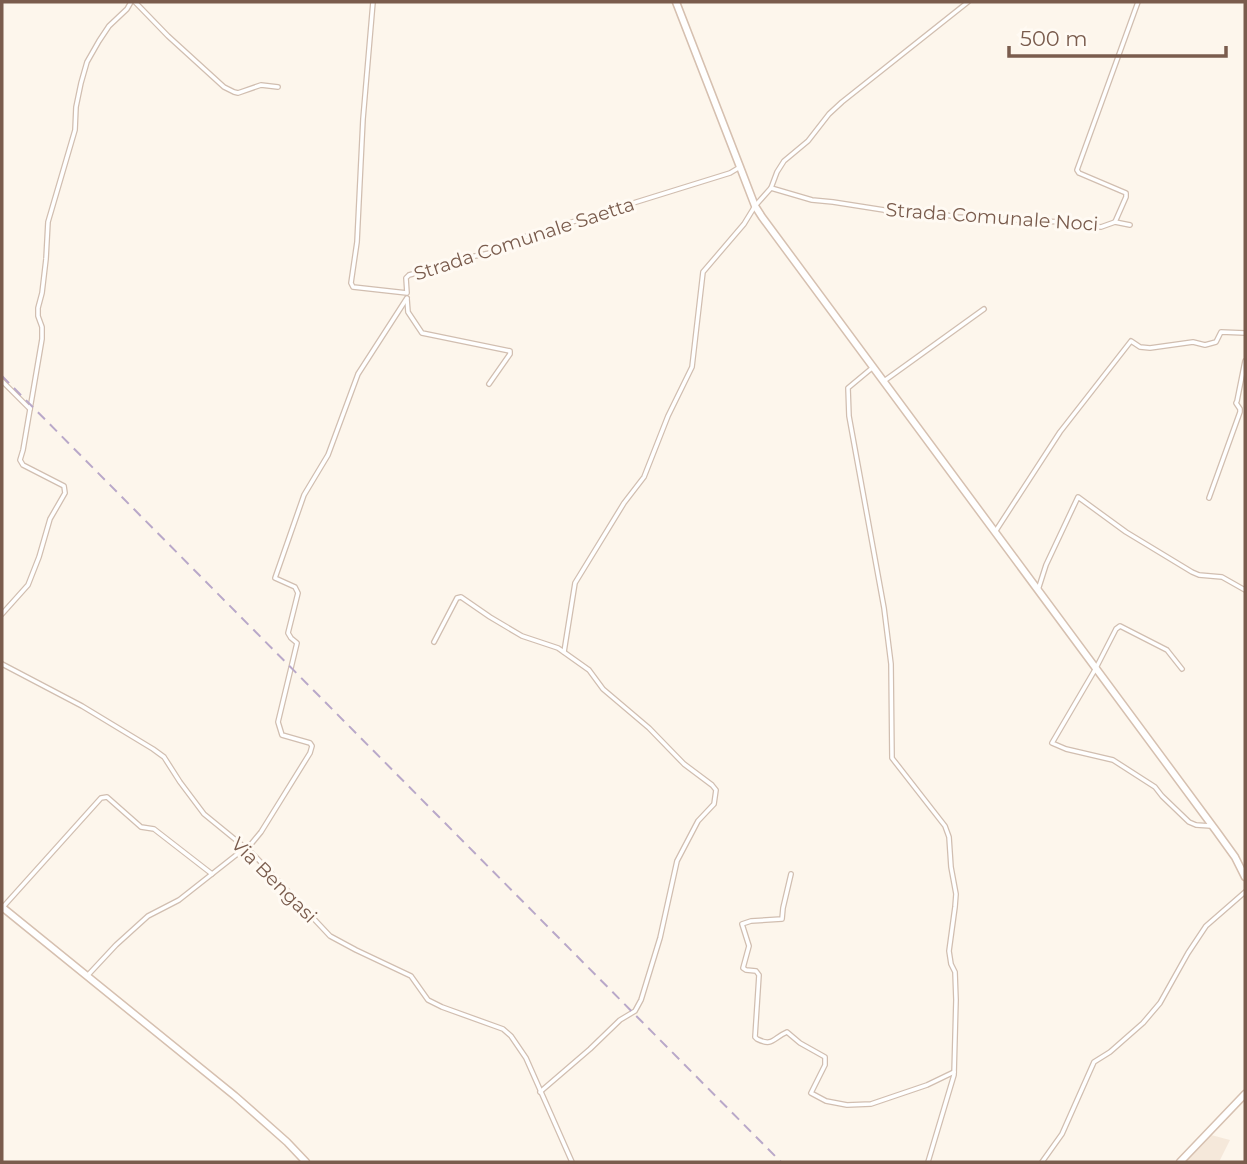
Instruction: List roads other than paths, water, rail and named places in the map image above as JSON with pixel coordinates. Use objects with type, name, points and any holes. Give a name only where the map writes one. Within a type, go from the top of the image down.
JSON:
[{"type":"street","points":[[2,614],[28,585],[50,519],[66,489],[21,463],[42,339],[38,308],[45,270],[48,222],[75,130],[76,107],[87,62],[110,26],[133,2],[224,87],[238,93],[261,85],[278,87]]},
{"type":"street","name":"Strada Comunale Saetta","points":[[373,2],[363,119],[357,243],[351,285],[407,295],[406,278],[409,275],[490,253],[514,240],[730,173],[740,167]]},
{"type":"street","points":[[676,2],[755,206],[1213,826],[1235,857],[1245,877]]},
{"type":"street","points":[[564,652],[575,583],[617,514],[644,477],[668,416],[692,368],[703,272],[771,188],[784,161],[808,141],[829,114],[968,2]]},
{"type":"street","points":[[1115,222],[1126,193],[1077,170],[1138,2]]},
{"type":"street","name":"Strada Comunale Noci","points":[[771,188],[812,200],[884,210],[888,213],[906,208],[957,216],[1101,227],[1115,222],[1130,225]]},
{"type":"street","points":[[407,295],[408,312],[422,333],[510,351],[489,384]]},
{"type":"street","points":[[87,976],[148,916],[179,900],[246,849],[261,832],[310,752],[310,743],[282,735],[278,727],[297,643],[288,633],[298,593],[295,587],[275,578],[304,495],[328,455],[358,374],[407,295]]},
{"type":"street","points":[[884,381],[984,309]]},
{"type":"street","points":[[995,532],[1060,432],[1130,341],[1144,348],[1193,342],[1205,345],[1216,342],[1221,332],[1245,333]]},
{"type":"street","points":[[1209,498],[1241,409],[1236,403],[1245,361]]},
{"type":"street","points":[[873,367],[848,388],[849,416],[884,608],[891,664],[892,758],[945,826],[949,837],[956,894],[949,951],[955,972],[954,1072],[928,1162]]},
{"type":"street","points":[[2,381],[30,410]]},
{"type":"street","points":[[1038,590],[1045,565],[1078,497],[1126,532],[1192,572],[1222,577],[1245,590]]},
{"type":"street","points":[[434,642],[457,598],[469,601],[522,636],[564,652],[589,670],[603,689],[716,790],[714,804],[698,821],[677,861],[660,938],[642,1000],[635,1011],[620,1020],[540,1092]]},
{"type":"street","points":[[1182,669],[1167,650],[1120,626],[1052,743],[1113,760],[1155,787],[1189,822],[1213,826]]},
{"type":"street","name":"Via Bengasi","points":[[2,664],[82,706],[164,757],[204,814],[246,849],[330,936],[411,976],[428,1000],[503,1029],[526,1058],[572,1162]]},
{"type":"street","points":[[212,874],[155,829],[141,827],[107,797],[101,798],[2,907],[267,1124],[306,1162]]},
{"type":"street","points":[[791,874],[782,919],[743,924],[749,946],[744,968],[756,971],[759,975],[757,1040],[772,1043],[787,1032],[825,1057],[825,1065],[811,1093],[826,1101],[847,1105],[871,1104],[927,1085],[954,1072]]},
{"type":"street","points":[[1041,1162],[1062,1134],[1094,1062],[1110,1052],[1143,1023],[1160,1003],[1206,926],[1245,892]]},
{"type":"street","points":[[1180,1162],[1245,1094]]},
{"type":"railway","points":[[2,376],[781,1162]]}]
